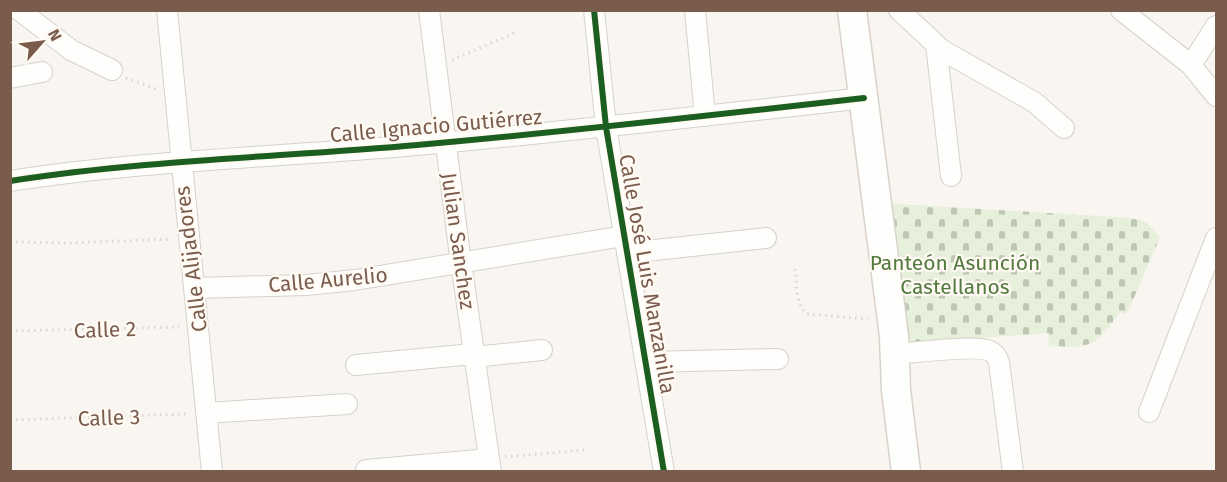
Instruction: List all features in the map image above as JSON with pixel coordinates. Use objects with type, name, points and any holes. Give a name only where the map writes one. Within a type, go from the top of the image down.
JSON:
[{"type":"street","points":[[18,10],[71,50],[112,70]]},
{"type":"street","name":"Calle Alijadores","points":[[167,10],[173,93],[199,326],[212,471]]},
{"type":"street","name":"Julian Sanchez","points":[[429,10],[473,356],[490,465]]},
{"type":"street","name":"Calle José Luis Manzanilla","points":[[594,10],[606,127],[664,471]]},
{"type":"street","points":[[695,10],[705,116]]},
{"type":"street","points":[[852,10],[896,354],[897,390],[906,471]]},
{"type":"street","points":[[899,10],[936,45],[1034,102],[1064,128]]},
{"type":"street","points":[[1121,10],[1191,65],[1216,96]]},
{"type":"street","points":[[1191,65],[1216,26]]},
{"type":"street","points":[[936,45],[951,176]]},
{"type":"street","points":[[10,78],[42,72]]},
{"type":"street","name":"Calle Ignacio Gutiérrez","points":[[10,181],[180,162],[606,127],[864,98]]},
{"type":"street","name":"Calle Aurelio","points":[[195,288],[333,282],[461,263],[626,244],[766,238]]},
{"type":"street","points":[[1149,412],[1216,238]]},
{"type":"street","points":[[896,354],[971,349],[986,350],[994,354],[999,362],[1013,471]]},
{"type":"street","points":[[356,365],[542,350]]},
{"type":"street","points":[[645,362],[777,359]]},
{"type":"street","points":[[207,413],[347,404]]},
{"type":"street","points":[[366,470],[490,465]]},
{"type":"path","points":[[435,68],[513,33]]},
{"type":"path","points":[[112,70],[144,86],[173,93]]},
{"type":"path","points":[[10,242],[71,243],[189,238]]},
{"type":"path","points":[[795,269],[798,297],[807,314],[892,320]]},
{"type":"path","points":[[490,465],[584,450]]},
{"type":"green space","name":"Panteón Asunción Castellanos","points":[[879,203],[1134,218],[1147,223],[1160,237],[1130,307],[1125,314],[1120,312],[1104,333],[1091,343],[1074,347],[1048,346],[1049,333],[898,344]]},
{"type":"cycle path","points":[[594,10],[606,127],[664,472]]},
{"type":"cycle path","points":[[10,181],[112,168],[529,135],[864,98]]}]
